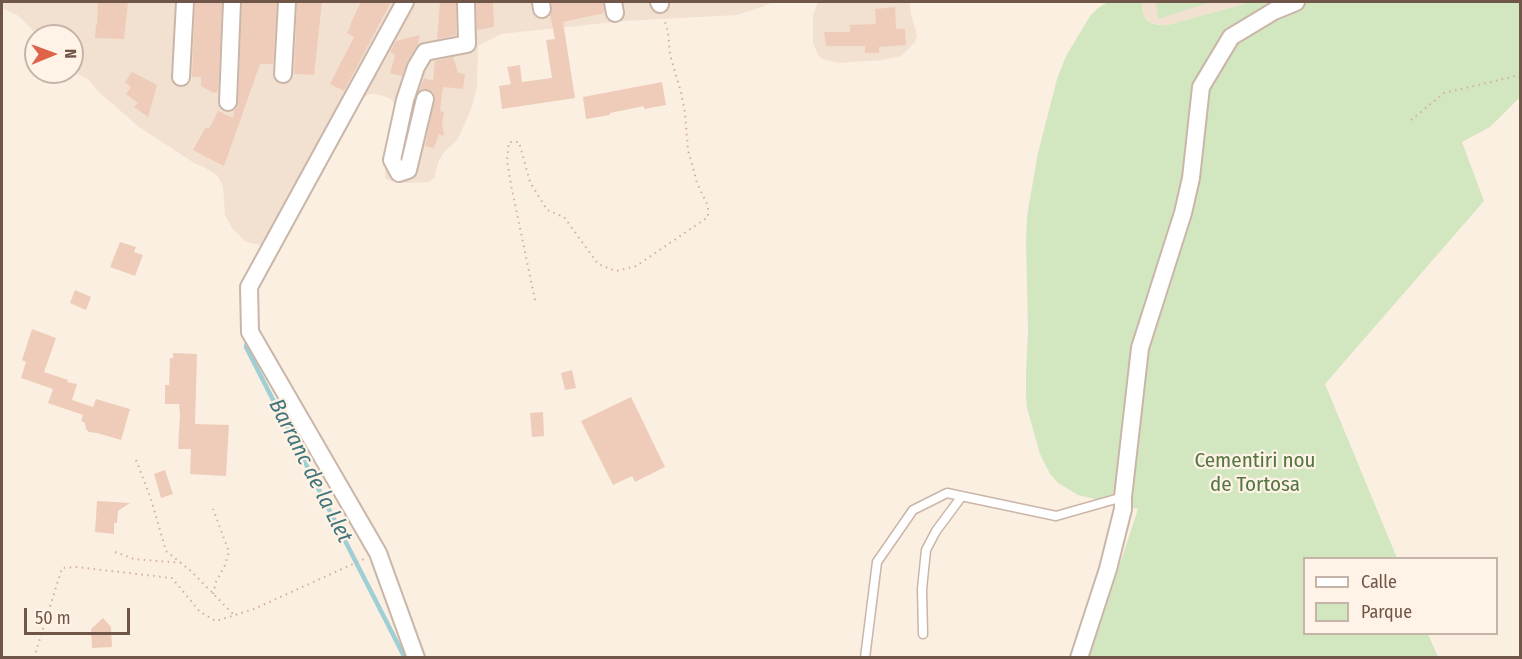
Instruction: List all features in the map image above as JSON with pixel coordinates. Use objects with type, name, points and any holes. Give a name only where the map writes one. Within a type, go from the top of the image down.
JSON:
[{"type":"street","points":[[181,77],[184,2]]},
{"type":"street","points":[[228,102],[232,2]]},
{"type":"street","points":[[284,74],[287,2]]},
{"type":"street","points":[[405,2],[249,287],[250,332],[378,553],[416,657]]},
{"type":"street","points":[[425,99],[408,170],[399,173],[392,160],[405,100],[416,67],[425,52],[467,44],[466,2]]},
{"type":"street","points":[[1079,657],[1108,569],[1123,509],[1140,348],[1183,213],[1191,178],[1201,87],[1231,37],[1274,11],[1296,2]]},
{"type":"lane","points":[[865,657],[877,562],[913,510],[947,493],[1056,516],[1123,497]]},
{"type":"lane","points":[[923,634],[922,589],[926,550],[936,531],[962,496]]},
{"type":"path","points":[[536,300],[511,185],[507,160],[509,142],[519,142],[530,182],[547,210],[564,217],[598,264],[616,271],[636,266],[708,217],[708,206],[697,183],[687,150],[685,113],[670,55],[668,32],[659,3]]},
{"type":"path","points":[[1411,120],[1444,93],[1521,75]]},
{"type":"path","points":[[136,459],[152,500],[166,551],[191,571],[234,615]]},
{"type":"path","points":[[213,509],[229,552],[213,595]]},
{"type":"path","points":[[115,552],[134,559],[182,563]]},
{"type":"path","points":[[34,657],[62,568],[76,567],[172,578],[200,612],[216,621],[254,609],[378,553]]},
{"type":"shaded area","points":[[2,2],[772,2],[737,15],[623,21],[501,34],[478,46],[477,87],[471,109],[459,136],[443,153],[434,178],[429,182],[407,183],[390,181],[385,178],[385,151],[395,106],[387,97],[369,94],[357,106],[267,246],[245,241],[232,228],[225,215],[223,186],[217,175],[139,127],[84,77],[84,24],[27,24],[17,15],[2,8]]},
{"type":"shaded area","points":[[818,2],[910,2],[917,36],[915,42],[901,56],[882,60],[839,63],[822,59],[813,43],[813,16]]},
{"type":"shaded area","points":[[1142,2],[1251,2],[1162,25],[1151,23],[1147,19],[1143,14]]},
{"type":"green space","name":"Cementiri nou de Tortosa","points":[[1108,2],[1142,2],[1145,18],[1148,21],[1168,25],[1251,2],[1520,2],[1520,97],[1490,127],[1462,142],[1484,201],[1325,384],[1397,557],[1303,557],[1303,635],[1428,635],[1438,657],[1089,658],[1138,509],[1078,495],[1058,483],[1050,474],[1040,454],[1027,408],[1026,396],[1028,332],[1026,240],[1027,216],[1038,153],[1057,79],[1066,56],[1090,16]]},
{"type":"green space","points":[[1156,2],[1211,2],[1158,19]]},
{"type":"building","points":[[98,2],[128,2],[124,39],[95,38]]},
{"type":"building","points":[[195,2],[222,2],[218,91],[214,93],[201,86],[201,77],[192,77]]},
{"type":"building","points":[[242,2],[277,2],[273,64],[260,64],[224,166],[193,150],[206,127],[209,129],[218,111],[233,118],[237,107]]},
{"type":"building","points":[[297,2],[322,2],[314,75],[294,74]]},
{"type":"building","points":[[361,2],[391,2],[344,91],[330,84],[354,37],[347,33]]},
{"type":"building","points":[[440,2],[456,2],[456,35],[437,39]]},
{"type":"building","points":[[476,2],[493,2],[494,27],[477,30]]},
{"type":"building","points":[[552,2],[603,2],[604,13],[563,22],[575,98],[502,109],[499,86],[511,84],[507,67],[520,65],[522,82],[552,78],[546,40],[555,39],[550,15]]},
{"type":"building","points":[[895,7],[896,29],[905,29],[906,45],[879,47],[879,53],[865,53],[865,46],[826,46],[824,32],[850,32],[850,25],[876,24],[875,9]]},
{"type":"building","points":[[420,35],[402,76],[390,73],[395,55],[390,52],[396,41]]},
{"type":"building","points":[[453,57],[458,73],[465,74],[463,89],[443,87],[440,111],[444,112],[442,123],[444,136],[439,134],[434,148],[425,146],[435,97],[428,89],[419,91],[424,78],[433,81],[435,61]]},
{"type":"building","points":[[132,72],[157,85],[148,117],[134,107],[138,103],[126,94],[131,87],[125,82]]},
{"type":"building","points":[[662,82],[666,105],[644,109],[644,106],[586,119],[583,97]]},
{"type":"building","points":[[120,242],[136,247],[134,252],[143,255],[135,276],[110,267]]},
{"type":"building","points":[[75,290],[91,297],[86,310],[70,303]]},
{"type":"building","points":[[32,329],[56,338],[44,372],[77,384],[72,400],[93,407],[96,399],[130,409],[121,440],[89,432],[85,423],[81,421],[83,415],[48,403],[53,389],[21,378],[26,362],[22,360]]},
{"type":"building","points":[[173,353],[197,354],[195,424],[229,425],[226,476],[190,474],[191,449],[178,449],[179,404],[165,404],[165,385],[169,385],[170,358],[173,358]]},
{"type":"building","points":[[572,370],[576,388],[565,390],[561,373]]},
{"type":"building","points":[[631,397],[665,467],[635,482],[632,476],[613,485],[581,421]]},
{"type":"building","points":[[543,412],[544,436],[532,437],[530,413]]},
{"type":"building","points":[[165,470],[173,494],[161,498],[154,474]]},
{"type":"building","points":[[97,501],[130,503],[118,511],[117,523],[114,523],[114,534],[95,532]]},
{"type":"building","points":[[103,618],[111,627],[112,647],[92,648],[91,629]]},
{"type":"waterway","name":"Barranc de la Llet","points":[[248,339],[246,347],[405,658]]}]
